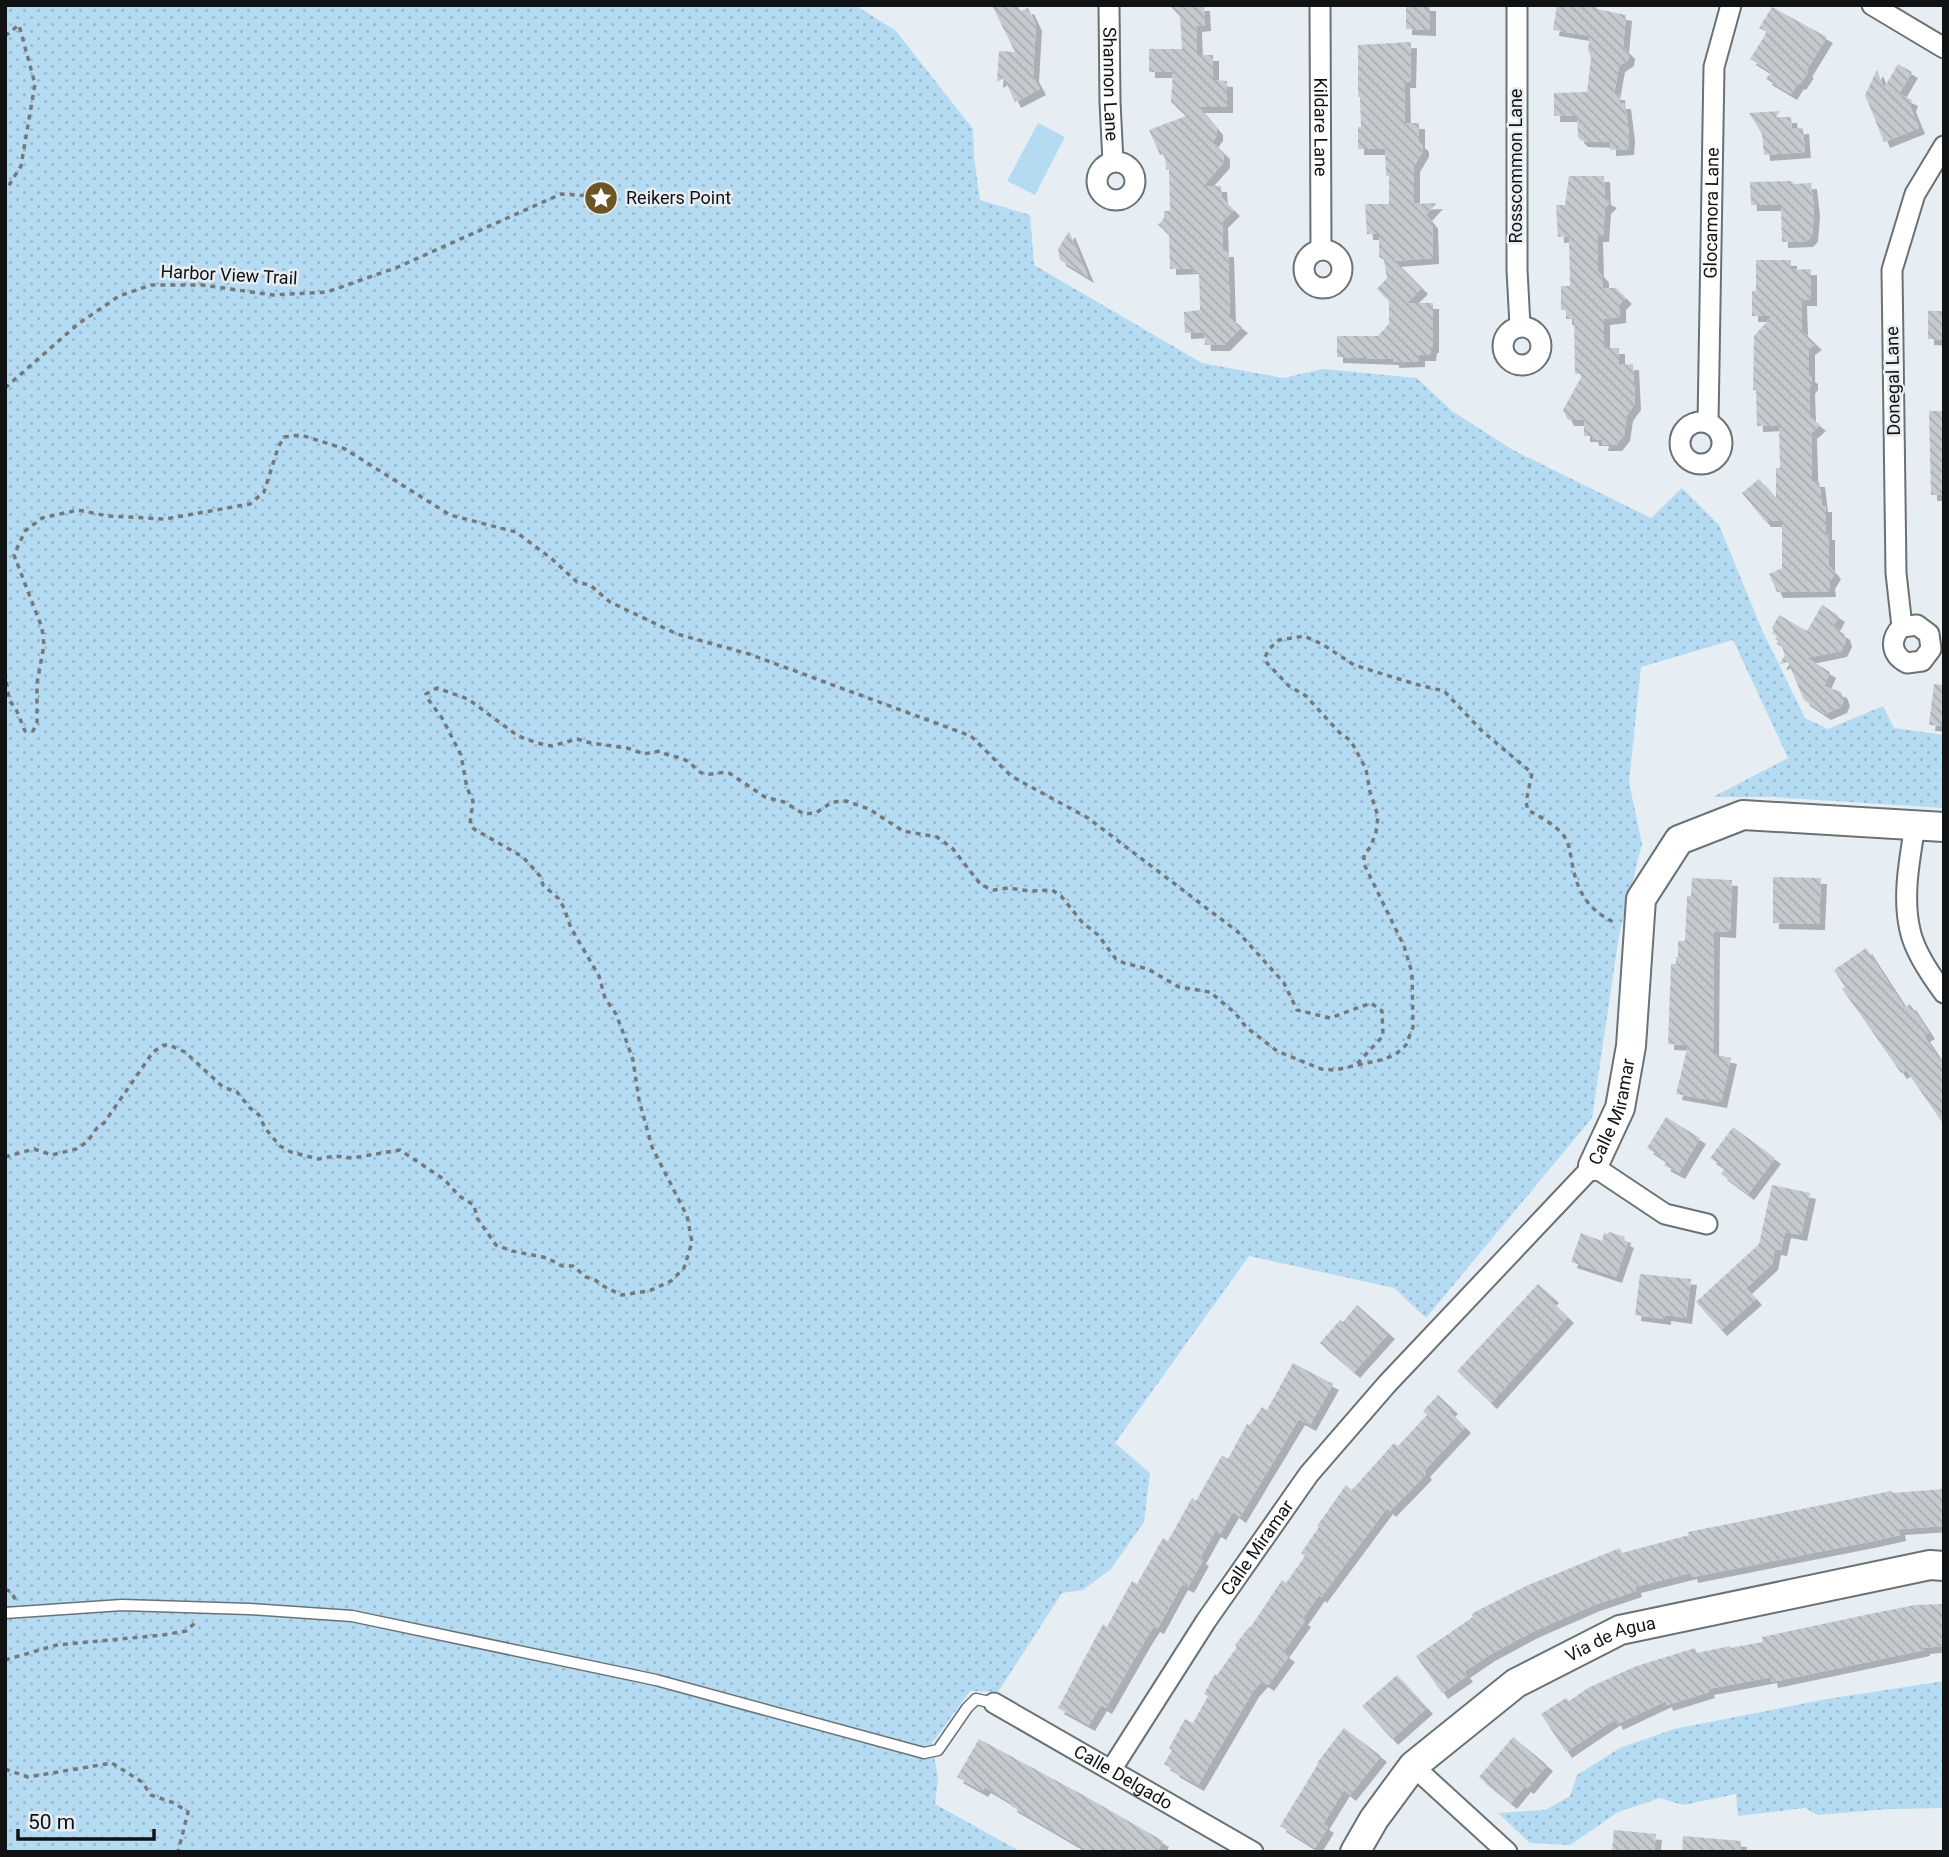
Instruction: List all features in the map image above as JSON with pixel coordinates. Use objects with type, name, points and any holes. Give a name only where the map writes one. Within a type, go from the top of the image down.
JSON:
[{"type":"street","name":"Shannon Lane","points":[[1109,5],[1113,162]]},
{"type":"street","name":"Kildare Lane","points":[[1320,5],[1321,249]]},
{"type":"street","name":"Rosscommon Lane","points":[[1517,5],[1517,270],[1520,326]]},
{"type":"street","name":"Glocamora Lane","points":[[1708,423],[1714,67],[1731,5]]},
{"type":"street","points":[[1872,5],[1944,48]]},
{"type":"street","name":"Donegal Lane","points":[[1902,627],[1895,573],[1892,270],[1915,194],[1944,146]]},
{"type":"street","name":"Calle Miramar","points":[[1111,1769],[1206,1621],[1309,1474],[1387,1384],[1593,1166],[1620,1108],[1631,1046],[1641,899],[1679,840],[1742,815],[1944,827]]},
{"type":"street","points":[[1915,825],[1907,895],[1910,931],[1932,976],[1944,993]]},
{"type":"street","points":[[1593,1166],[1665,1214],[1707,1224]]},
{"type":"street","name":"Via de Agua","points":[[1355,1852],[1374,1819],[1413,1766],[1516,1683],[1620,1630],[1930,1565],[1944,1566]]},
{"type":"street","name":"Calle Delgado","points":[[995,1703],[1253,1852]]},
{"type":"street","points":[[1413,1766],[1507,1852]]},
{"type":"lane","points":[[5,1613],[122,1605],[352,1616],[656,1680],[924,1753],[938,1750],[976,1699],[995,1703]]},
{"type":"path","points":[[5,36],[19,25],[35,84],[21,166],[5,188]]},
{"type":"path","name":"Harbor View Trail","points":[[5,388],[78,324],[119,296],[151,285],[202,285],[272,295],[327,292],[398,267],[561,194],[592,196]]},
{"type":"path","points":[[5,672],[9,700],[25,730],[33,731],[37,723],[37,682],[44,645],[42,628],[14,555],[25,530],[42,518],[78,510],[108,516],[165,519],[250,504],[264,492],[284,437],[301,435],[345,449],[450,514],[516,532],[577,582],[590,585],[610,601],[677,634],[749,654],[971,736],[1011,776],[1088,818],[1238,932],[1284,983],[1297,1010],[1330,1018],[1371,1003],[1382,1012],[1383,1035],[1355,1067]]},
{"type":"path","points":[[5,1157],[34,1149],[52,1155],[76,1149],[87,1142],[104,1123],[153,1052],[169,1045],[185,1052],[223,1087],[237,1092],[259,1115],[265,1128],[280,1146],[291,1152],[318,1160],[335,1156],[352,1158],[400,1150],[445,1180],[459,1196],[474,1205],[477,1219],[496,1245],[547,1258],[562,1266],[573,1266],[586,1277],[621,1295],[658,1288],[684,1268],[692,1242],[691,1227],[652,1147],[639,1100],[632,1060],[616,1014],[605,998],[599,976],[571,928],[565,908],[559,899],[543,886],[540,876],[523,857],[479,833],[470,824],[473,801],[467,788],[461,755],[426,694],[437,688],[468,699],[518,736],[537,743],[552,746],[577,739],[627,748],[644,754],[660,751],[670,757],[686,760],[705,774],[725,771],[765,797],[784,802],[804,814],[816,813],[838,800],[858,804],[903,831],[924,833],[948,844],[981,885],[994,890],[1052,890],[1098,935],[1116,958],[1124,963],[1148,969],[1180,987],[1210,992],[1235,1013],[1246,1027],[1277,1051],[1321,1069],[1335,1070],[1385,1059],[1406,1045],[1413,1027],[1412,973],[1404,946],[1363,864],[1364,855],[1377,832],[1378,816],[1366,769],[1351,741],[1339,732],[1306,696],[1289,686],[1266,663],[1265,657],[1269,649],[1279,640],[1304,636],[1314,639],[1354,665],[1444,691],[1453,698],[1482,731],[1532,773],[1526,802],[1528,810],[1562,834],[1570,847],[1574,876],[1581,895],[1604,918],[1637,932]]},
{"type":"path","points":[[5,1660],[57,1645],[187,1631],[201,1618]]},
{"type":"path","points":[[5,1769],[28,1777],[112,1763],[142,1782],[151,1795],[188,1811],[178,1852]]},
{"type":"shaded area","points":[[5,5],[855,5],[896,31],[973,129],[980,200],[1030,215],[1034,265],[1202,363],[1283,378],[1323,369],[1417,378],[1452,411],[1513,450],[1651,518],[1682,488],[1719,525],[1762,630],[1805,718],[1828,729],[1883,706],[1894,728],[1944,735],[1944,808],[1772,797],[1713,797],[1788,758],[1733,640],[1641,667],[1629,782],[1642,844],[1619,936],[1592,1118],[1426,1318],[1394,1288],[1249,1256],[1115,1443],[1150,1473],[1144,1522],[1111,1569],[1083,1590],[1062,1593],[998,1692],[970,1691],[932,1743],[938,1779],[935,1804],[1021,1852],[5,1852]]},
{"type":"shaded area","points":[[1038,123],[1065,137],[1035,195],[1007,181]]},
{"type":"shaded area","points":[[1944,1681],[1944,1808],[1888,1809],[1818,1815],[1805,1808],[1738,1816],[1736,1794],[1683,1805],[1660,1798],[1618,1812],[1570,1845],[1530,1843],[1498,1813],[1545,1810],[1570,1796],[1577,1775],[1620,1748],[1674,1729],[1827,1699]]},
{"type":"building","points":[[992,5],[1018,5],[1020,11],[1028,8],[1036,25],[1033,76],[1040,89],[1015,102],[1004,78],[997,82],[999,51],[1015,52]]},
{"type":"building","points":[[1169,5],[1204,5],[1205,25],[1196,26],[1197,55],[1213,55],[1213,80],[1227,81],[1227,107],[1199,107],[1217,129],[1217,135],[1212,142],[1224,153],[1224,162],[1203,186],[1221,186],[1222,198],[1234,210],[1222,222],[1223,251],[1228,251],[1230,318],[1242,327],[1224,345],[1205,345],[1204,332],[1185,333],[1184,312],[1200,310],[1199,272],[1193,273],[1193,268],[1170,269],[1169,234],[1158,225],[1164,218],[1164,211],[1170,211],[1169,170],[1166,169],[1165,153],[1160,155],[1149,130],[1186,116],[1171,102],[1173,72],[1149,72],[1149,49],[1182,49],[1180,16]]},
{"type":"building","points":[[1406,5],[1430,5],[1430,30],[1406,29]]},
{"type":"building","points":[[1557,5],[1597,7],[1626,15],[1623,47],[1629,53],[1628,60],[1619,66],[1614,94],[1619,94],[1620,103],[1625,103],[1628,149],[1610,150],[1610,142],[1582,141],[1578,137],[1577,116],[1554,116],[1554,93],[1587,92],[1591,58],[1588,49],[1590,36],[1553,30]]},
{"type":"building","points":[[1772,7],[1827,37],[1806,71],[1808,72],[1791,94],[1766,79],[1771,72],[1750,59],[1767,32],[1759,28]]},
{"type":"building","points":[[1411,42],[1410,82],[1404,82],[1405,123],[1419,123],[1419,142],[1423,146],[1414,166],[1414,204],[1437,203],[1426,215],[1432,223],[1433,258],[1395,261],[1422,288],[1407,303],[1433,303],[1433,347],[1430,355],[1419,355],[1419,361],[1393,362],[1393,359],[1337,357],[1337,336],[1378,336],[1389,324],[1389,301],[1377,289],[1387,278],[1384,260],[1379,257],[1379,234],[1367,234],[1365,204],[1389,204],[1389,176],[1386,176],[1385,149],[1358,149],[1358,127],[1361,127],[1358,45]]},
{"type":"building","points":[[1898,64],[1912,72],[1899,94],[1912,100],[1910,106],[1919,128],[1884,142],[1865,95],[1877,70],[1884,88]]},
{"type":"building","points":[[1780,111],[1776,117],[1791,117],[1792,129],[1803,128],[1805,152],[1764,155],[1762,134],[1749,113]]},
{"type":"building","points":[[1569,176],[1604,176],[1605,199],[1611,202],[1605,208],[1603,236],[1597,236],[1598,271],[1603,277],[1603,288],[1616,288],[1626,298],[1620,304],[1620,317],[1604,319],[1604,348],[1619,348],[1619,365],[1633,364],[1635,404],[1627,415],[1624,435],[1616,445],[1602,445],[1603,440],[1584,436],[1584,420],[1568,420],[1563,410],[1583,374],[1575,374],[1574,319],[1566,319],[1566,310],[1561,310],[1561,286],[1570,286],[1569,236],[1558,237],[1556,205],[1565,205]]},
{"type":"building","points":[[1791,181],[1794,184],[1811,183],[1814,210],[1812,236],[1807,241],[1782,242],[1781,205],[1751,205],[1750,182]]},
{"type":"building","points":[[1069,231],[1088,277],[1060,260],[1058,249]]},
{"type":"building","points":[[1756,260],[1791,260],[1791,270],[1811,269],[1811,300],[1801,300],[1802,331],[1816,344],[1809,349],[1809,376],[1812,378],[1809,388],[1810,417],[1820,425],[1811,433],[1812,481],[1819,481],[1822,506],[1826,506],[1829,566],[1835,573],[1829,583],[1830,591],[1777,592],[1769,574],[1782,568],[1782,521],[1765,521],[1742,493],[1759,479],[1776,499],[1776,468],[1780,468],[1779,425],[1757,426],[1756,390],[1753,390],[1754,336],[1772,316],[1752,316],[1752,291],[1756,291]]},
{"type":"building","points":[[1928,311],[1944,311],[1944,340],[1928,339]]},
{"type":"building","points":[[1929,411],[1944,411],[1944,495],[1931,495]]},
{"type":"building","points":[[1822,605],[1839,616],[1833,627],[1844,634],[1846,641],[1841,651],[1807,658],[1830,672],[1824,686],[1841,692],[1844,700],[1841,707],[1825,714],[1804,700],[1788,662],[1780,664],[1785,655],[1782,647],[1777,644],[1777,636],[1772,633],[1779,615],[1807,631]]},
{"type":"building","points":[[1934,684],[1944,685],[1944,726],[1929,725]]},
{"type":"building","points":[[1773,877],[1821,878],[1819,924],[1773,923]]},
{"type":"building","points":[[1692,878],[1732,880],[1730,932],[1714,931],[1713,1054],[1731,1058],[1721,1102],[1676,1094],[1688,1045],[1668,1044],[1671,964],[1676,964],[1678,941],[1685,941],[1687,896],[1691,896]]},
{"type":"building","points":[[1866,948],[1905,1008],[1910,1004],[1929,1033],[1924,1036],[1944,1066],[1944,1125],[1906,1070],[1901,1073],[1842,989],[1845,987],[1834,970]]},
{"type":"building","points":[[1666,1117],[1700,1138],[1679,1173],[1664,1165],[1667,1161],[1647,1148]]},
{"type":"building","points":[[1733,1127],[1775,1158],[1748,1194],[1721,1174],[1725,1168],[1710,1158]]},
{"type":"building","points":[[1772,1185],[1810,1193],[1801,1235],[1785,1232],[1781,1250],[1775,1249],[1772,1264],[1746,1288],[1756,1299],[1721,1330],[1696,1302],[1759,1244]]},
{"type":"building","points":[[1581,1233],[1602,1241],[1604,1233],[1625,1237],[1624,1240],[1628,1242],[1616,1277],[1571,1262]]},
{"type":"building","points":[[1640,1274],[1691,1279],[1686,1318],[1665,1315],[1665,1319],[1635,1315]]},
{"type":"building","points":[[1538,1284],[1553,1297],[1550,1300],[1568,1317],[1491,1403],[1457,1371]]},
{"type":"building","points":[[1357,1305],[1389,1333],[1354,1372],[1320,1343]]},
{"type":"building","points":[[1293,1363],[1333,1384],[1310,1425],[1299,1419],[1240,1517],[1233,1512],[1220,1534],[1215,1531],[1188,1587],[1182,1584],[1158,1628],[1154,1626],[1106,1708],[1101,1705],[1089,1725],[1058,1708],[1103,1624],[1107,1627],[1132,1581],[1137,1584],[1163,1538],[1168,1541],[1192,1498],[1196,1501],[1222,1455],[1228,1459],[1247,1424],[1250,1425],[1262,1407],[1267,1410]]},
{"type":"building","points":[[1438,1395],[1452,1408],[1449,1411],[1465,1427],[1424,1471],[1426,1474],[1390,1511],[1387,1508],[1321,1597],[1319,1595],[1283,1652],[1289,1656],[1268,1685],[1262,1681],[1253,1691],[1198,1785],[1173,1771],[1164,1764],[1172,1750],[1169,1748],[1185,1719],[1193,1723],[1208,1696],[1204,1694],[1215,1674],[1217,1675],[1237,1647],[1235,1645],[1250,1628],[1282,1580],[1286,1583],[1305,1556],[1301,1553],[1319,1527],[1317,1526],[1346,1485],[1352,1490],[1394,1443],[1398,1446],[1427,1415],[1423,1411]]},
{"type":"building","points":[[1944,1489],[1944,1526],[1899,1529],[1900,1535],[1873,1541],[1692,1577],[1691,1573],[1635,1587],[1636,1591],[1594,1605],[1534,1631],[1489,1655],[1464,1672],[1467,1676],[1442,1693],[1416,1656],[1473,1617],[1471,1614],[1526,1586],[1620,1548],[1622,1553],[1689,1535],[1688,1532],[1891,1491]]},
{"type":"building","points":[[1944,1604],[1944,1646],[1924,1648],[1772,1682],[1771,1677],[1708,1689],[1709,1692],[1667,1705],[1666,1701],[1617,1724],[1615,1719],[1566,1752],[1541,1714],[1566,1698],[1569,1701],[1588,1688],[1634,1667],[1695,1648],[1697,1653],[1730,1648],[1763,1642],[1762,1637],[1865,1615],[1915,1605]]},
{"type":"building","points":[[1397,1675],[1427,1708],[1392,1739],[1362,1706]]},
{"type":"building","points":[[1344,1728],[1381,1756],[1350,1795],[1344,1790],[1323,1824],[1328,1827],[1315,1848],[1280,1826],[1317,1763]]},
{"type":"building","points":[[1513,1737],[1547,1765],[1511,1803],[1479,1777]]},
{"type":"building","points":[[979,1739],[1163,1841],[1157,1852],[1090,1852],[1011,1806],[1012,1803],[985,1787],[982,1791],[957,1777]]},
{"type":"building","points":[[1614,1830],[1656,1834],[1654,1852],[1612,1852]]},
{"type":"building","points":[[1683,1836],[1741,1841],[1740,1852],[1682,1852]]},
{"type":"place","name":"Reikers Point","points":[[601,198]]}]
